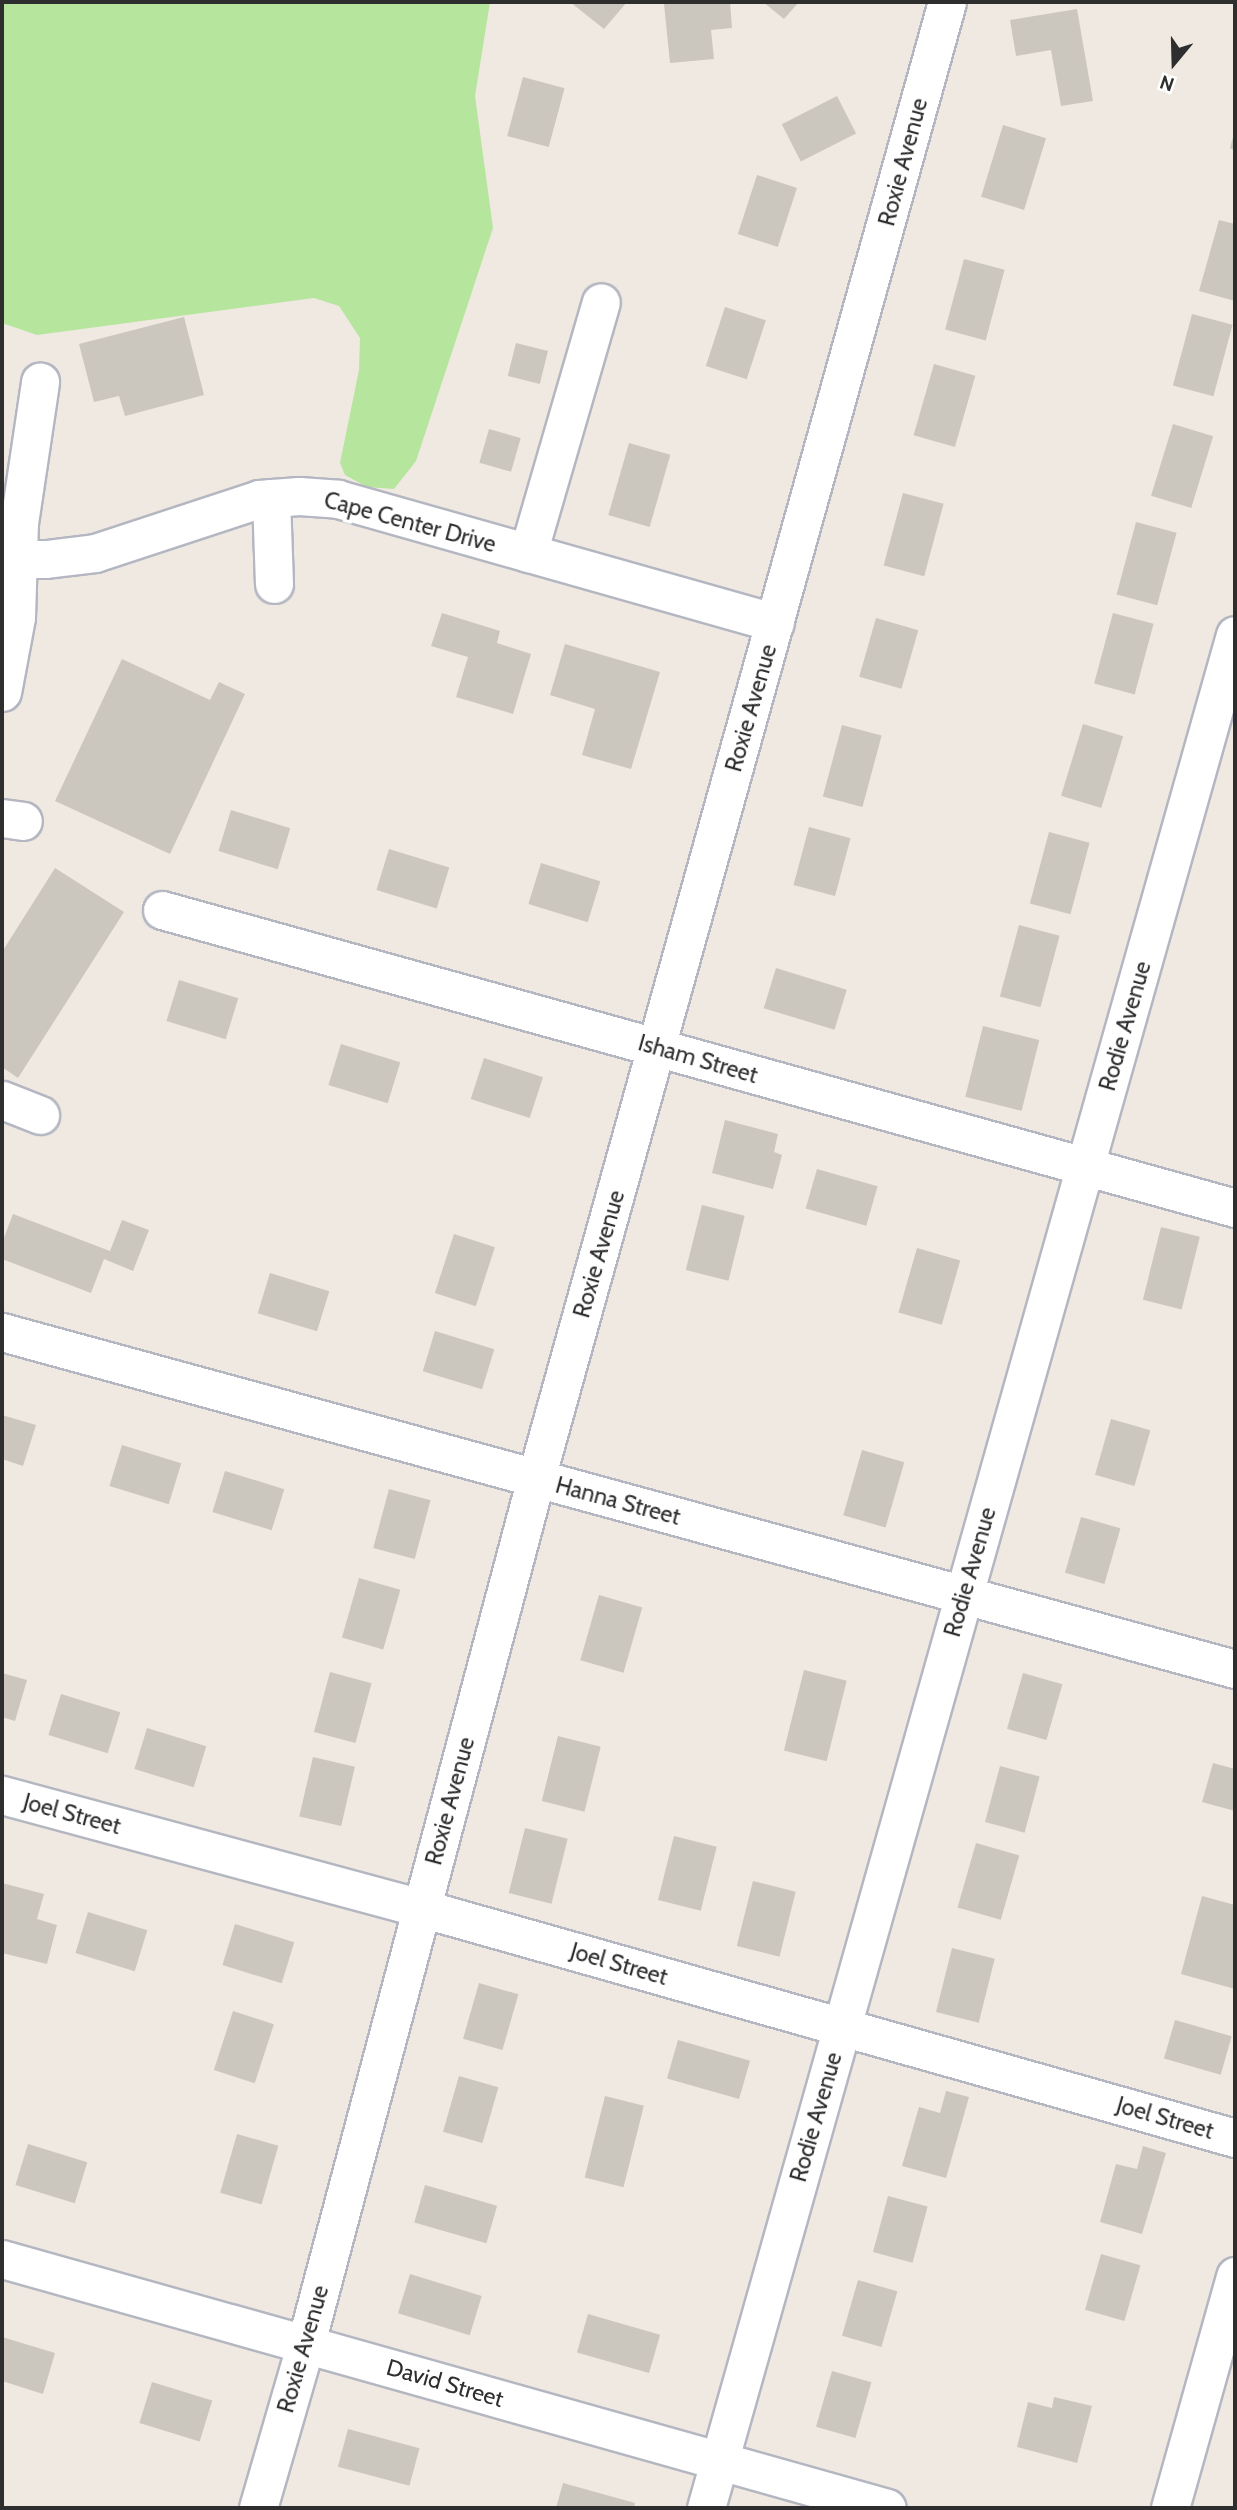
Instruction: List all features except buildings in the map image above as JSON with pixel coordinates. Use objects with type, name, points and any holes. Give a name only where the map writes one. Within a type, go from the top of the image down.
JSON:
[{"type":"street","name":"Roxie Avenue","points":[[258,2508],[306,2343],[536,1478],[947,2]]},
{"type":"street","points":[[528,553],[601,302]]},
{"type":"street","points":[[2,692],[16,617],[9,559],[40,382]]},
{"type":"street","name":"Cape Center Drive","points":[[9,559],[95,553],[260,499],[299,496],[338,499],[775,623]]},
{"type":"street","points":[[271,498],[275,584]]},
{"type":"street","name":"Rodie Avenue","points":[[706,2508],[1085,1167],[1222,734],[1235,635]]},
{"type":"street","name":"Isham Street","points":[[162,909],[1235,1208]]},
{"type":"street","points":[[2,1100],[40,1115]]},
{"type":"street","name":"Hanna Street","points":[[2,1332],[1235,1669]]},
{"type":"street","name":"Joel Street","points":[[2,1795],[421,1908],[1235,2138]]},
{"type":"street","name":"David Street","points":[[2,2259],[887,2508]]},
{"type":"street","points":[[1170,2508],[1235,2276]]},
{"type":"green space","points":[[2,2],[490,2],[475,96],[493,228],[416,461],[394,489],[367,487],[345,475],[340,463],[359,370],[360,338],[339,306],[314,298],[37,335],[2,323]]}]
